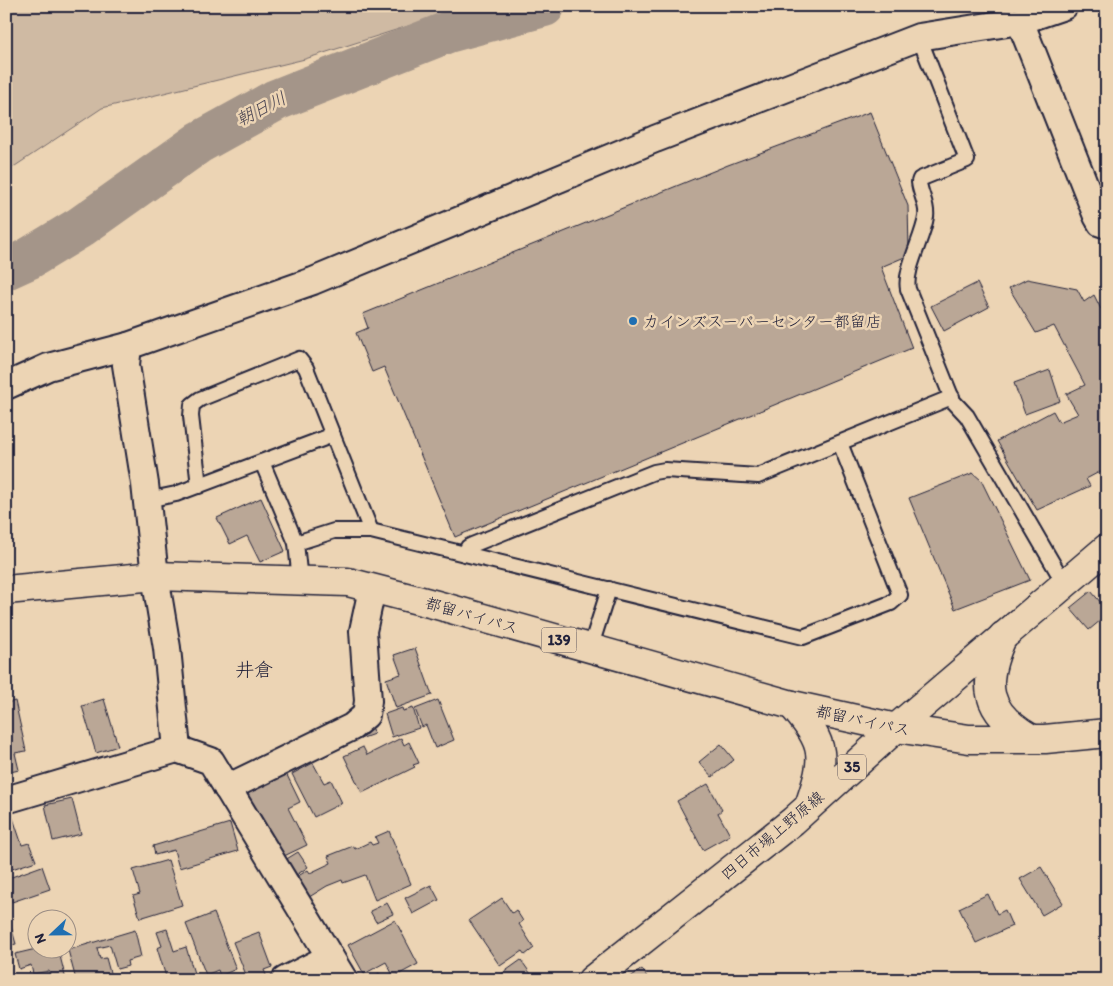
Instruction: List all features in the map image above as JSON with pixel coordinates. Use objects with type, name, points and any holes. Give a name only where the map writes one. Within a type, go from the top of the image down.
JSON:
[{"type":"main road","name":"四日市場上野原線","points":[[592,980],[810,806],[896,728],[1107,548]]},
{"type":"main road","name":"都留バイパス","points":[[6,590],[155,576],[348,582],[792,705],[896,728],[969,739],[1032,739],[1107,733]]},
{"type":"main road","points":[[1003,636],[991,662],[989,683],[994,706],[1014,729],[1032,739]]},
{"type":"main road","points":[[792,705],[808,724],[821,749],[821,772],[810,806]]},
{"type":"street","points":[[6,386],[48,367],[128,346],[313,281],[655,139],[919,37],[1020,21],[1064,6]]},
{"type":"street","points":[[1020,21],[1096,216],[1101,223],[1107,225]]},
{"type":"street","points":[[128,346],[126,365],[155,576],[167,648],[176,749]]},
{"type":"street","points":[[227,788],[352,727],[366,715],[368,701],[363,631],[372,589]]},
{"type":"street","points":[[6,800],[176,749],[210,761],[344,980]]},
{"type":"street","points":[[285,980],[330,957]]},
{"type":"lane","points":[[919,37],[967,160],[920,179],[919,182],[927,215],[907,284],[956,405],[967,416],[1064,583]]},
{"type":"lane","points":[[199,486],[192,425],[192,405],[200,398],[289,361],[299,359],[306,368],[371,531]]},
{"type":"lane","points":[[465,554],[468,547],[472,545],[654,472],[665,470],[758,476],[952,397]]},
{"type":"lane","points":[[146,500],[176,494],[333,435]]},
{"type":"lane","points":[[296,543],[334,531],[371,531],[806,637],[897,600],[899,590],[840,443]]},
{"type":"lane","points":[[262,462],[296,543],[300,581]]},
{"type":"lane","points":[[590,649],[609,589]]},
{"type":"shaded area","points":[[6,6],[471,6],[305,59],[102,108],[6,172]]},
{"type":"building","name":"カインズスーパーセンター都留店","points":[[870,112],[908,206],[909,250],[907,256],[881,267],[912,348],[455,537],[384,367],[372,372],[356,333],[368,328],[363,314],[728,165]]},
{"type":"building","points":[[1027,279],[1077,289],[1084,302],[1094,295],[1101,309],[1107,306],[1107,477],[1103,470],[1086,479],[1090,486],[1037,510],[997,441],[1053,411],[1059,422],[1078,414],[1066,394],[1085,385],[1054,326],[1036,333],[1009,288]]},
{"type":"building","points":[[977,283],[989,307],[944,331],[931,306]]},
{"type":"building","points":[[1050,370],[1060,401],[1025,414],[1014,383]]},
{"type":"building","points":[[973,473],[981,480],[1030,580],[955,609],[909,498]]},
{"type":"building","points":[[261,498],[285,551],[260,562],[247,536],[230,544],[217,518]]},
{"type":"building","points":[[1091,591],[1107,610],[1107,615],[1089,630],[1070,608]]},
{"type":"building","points":[[415,648],[432,695],[396,708],[386,679],[401,674],[394,655]]},
{"type":"building","points":[[104,699],[118,746],[96,753],[82,706]]},
{"type":"building","points":[[438,700],[454,740],[435,748],[426,725],[422,727],[415,709]]},
{"type":"building","points":[[15,701],[26,751],[15,753],[19,770],[6,773],[6,703]]},
{"type":"building","points":[[402,708],[403,711],[413,708],[419,728],[392,737],[385,714]]},
{"type":"building","points":[[370,725],[374,734],[357,740],[354,732]]},
{"type":"building","points":[[401,738],[404,745],[409,742],[419,763],[413,765],[415,767],[362,793],[344,756],[363,747],[367,755]]},
{"type":"building","points":[[721,744],[734,760],[712,777],[699,762]]},
{"type":"building","points":[[313,763],[324,783],[331,780],[342,803],[314,817],[292,774]]},
{"type":"building","points":[[284,769],[300,802],[288,808],[307,845],[282,857],[264,821],[260,823],[243,789]]},
{"type":"building","points":[[708,784],[722,810],[718,813],[730,835],[703,850],[677,801]]},
{"type":"building","points":[[72,799],[81,834],[53,841],[45,805]]},
{"type":"building","points":[[13,818],[22,845],[29,843],[36,861],[6,871],[6,820]]},
{"type":"building","points":[[230,823],[238,851],[179,868],[174,850],[155,855],[153,846]]},
{"type":"building","points":[[389,831],[411,884],[375,900],[365,875],[343,883],[342,880],[327,886],[306,899],[295,878],[308,870],[310,873],[331,863],[328,856],[353,846],[355,849],[370,842],[372,845],[378,843],[375,837]]},
{"type":"building","points":[[298,852],[308,867],[295,876],[285,860]]},
{"type":"building","points":[[168,860],[182,905],[140,918],[133,896],[140,894],[133,870]]},
{"type":"building","points":[[42,866],[50,889],[12,902],[6,879]]},
{"type":"building","points":[[1041,867],[1063,903],[1042,915],[1020,879]]},
{"type":"building","points":[[431,885],[439,900],[413,914],[405,898]]},
{"type":"building","points":[[988,894],[997,914],[1005,910],[1012,926],[976,943],[959,908]]},
{"type":"building","points":[[502,898],[512,913],[516,910],[523,921],[519,924],[534,948],[525,955],[522,951],[500,966],[469,920]]},
{"type":"building","points":[[387,903],[393,914],[376,922],[370,911]]},
{"type":"building","points":[[6,909],[16,944],[6,946]]},
{"type":"building","points":[[214,913],[236,969],[220,976],[218,970],[206,975],[186,924]]},
{"type":"building","points":[[395,920],[418,964],[394,977],[386,962],[364,974],[348,945]]},
{"type":"building","points":[[167,929],[174,951],[186,947],[196,980],[167,980],[157,948],[162,946],[157,932]]},
{"type":"building","points":[[135,930],[141,957],[127,961],[128,966],[117,969],[110,945],[97,948],[100,959],[106,958],[112,980],[76,980],[70,958],[78,958],[78,947]]},
{"type":"building","points":[[259,932],[272,967],[264,970],[268,980],[248,980],[233,942]]},
{"type":"building","points":[[28,951],[28,958],[60,958],[66,980],[52,980],[49,971],[33,974],[31,965],[19,969],[15,954]]},
{"type":"building","points":[[521,960],[535,980],[503,980],[500,975]]},
{"type":"building","points":[[642,969],[649,980],[626,980]]},
{"type":"building","points":[[379,973],[382,980],[368,980]]},
{"type":"waterway","name":"朝日川","points":[[6,269],[28,259],[79,228],[200,142],[276,100],[448,32],[544,6]]},
{"type":"place","name":"カインズスーパーセンター都留店","points":[[633,321]]},
{"type":"district","name":"井倉","points":[[254,669]]}]
